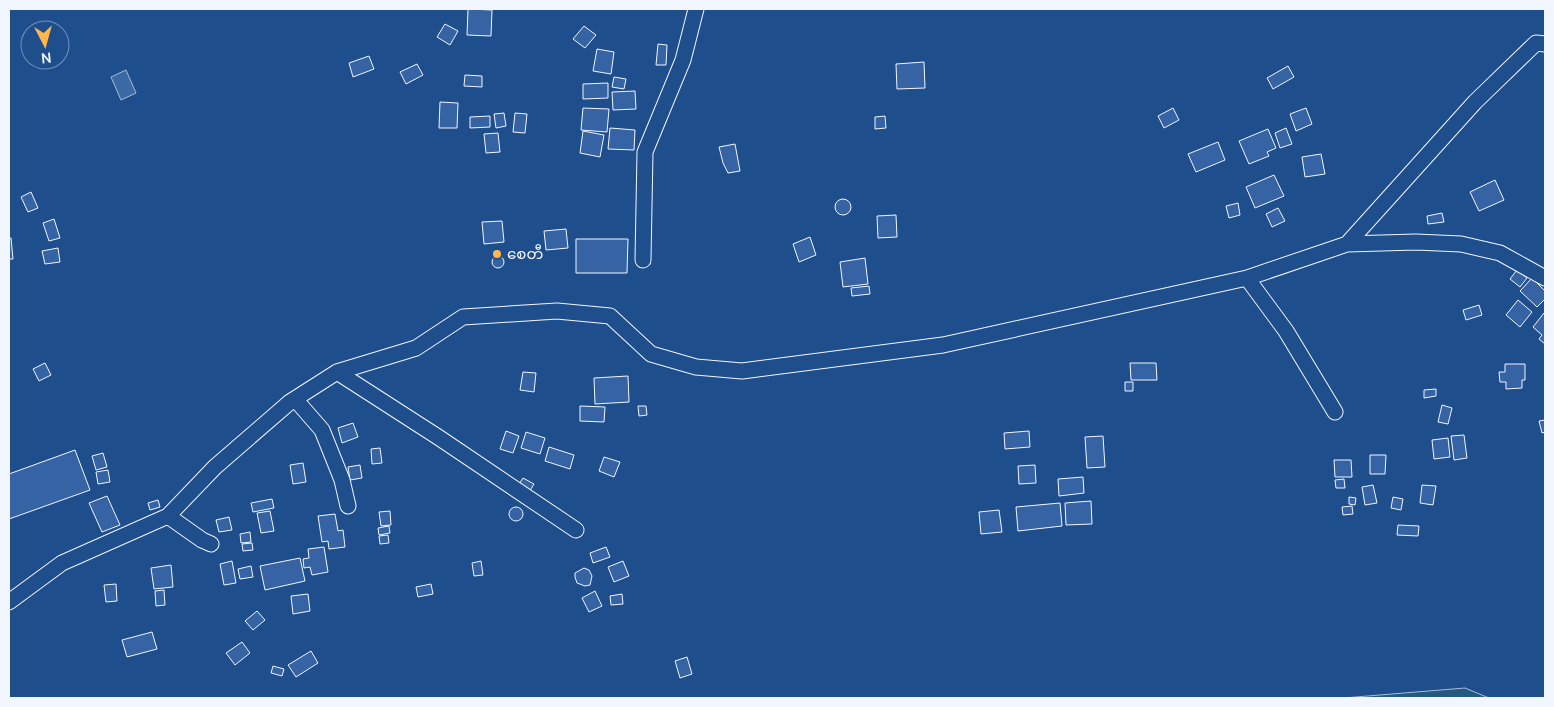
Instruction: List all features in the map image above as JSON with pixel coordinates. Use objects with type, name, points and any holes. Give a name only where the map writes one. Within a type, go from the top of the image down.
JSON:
[{"type":"street","points":[[643,260],[646,152],[684,60],[696,9]]},
{"type":"street","points":[[1347,244],[1475,102],[1542,40]]},
{"type":"street","points":[[9,602],[62,563],[168,516],[215,467],[295,399],[337,372],[416,348],[463,317],[557,311],[610,316],[651,354],[696,366],[742,371],[943,346],[1247,278],[1347,244],[1416,242],[1461,244],[1500,252],[1545,278]]},
{"type":"street","points":[[1247,278],[1286,331],[1335,412]]},
{"type":"street","points":[[337,372],[576,530]]},
{"type":"street","points":[[295,399],[322,430],[342,480],[348,506]]},
{"type":"street","points":[[168,516],[202,540],[211,544]]},
{"type":"shaded area","points":[[126,70],[136,93],[121,100],[111,77]]},
{"type":"shaded area","points":[[1465,688],[1489,698],[1343,698]]},
{"type":"building","points":[[468,9],[492,10],[491,36],[467,35]]},
{"type":"building","points":[[445,24],[458,31],[450,45],[437,37]]},
{"type":"building","points":[[584,26],[596,35],[585,48],[573,39]]},
{"type":"building","points":[[658,44],[667,45],[666,65],[656,65]]},
{"type":"building","points":[[597,49],[614,52],[611,74],[593,71]]},
{"type":"building","points":[[369,56],[374,69],[353,77],[349,63]]},
{"type":"building","points":[[924,62],[925,88],[897,89],[896,64]]},
{"type":"building","points":[[417,64],[423,75],[406,84],[400,72]]},
{"type":"building","points":[[1288,66],[1294,77],[1273,89],[1267,78]]},
{"type":"building","points":[[465,75],[482,76],[482,87],[464,86]]},
{"type":"building","points":[[614,77],[626,79],[624,89],[612,87]]},
{"type":"building","points":[[608,83],[608,98],[583,99],[583,84]]},
{"type":"building","points":[[635,91],[636,109],[613,110],[612,92]]},
{"type":"building","points":[[440,102],[458,103],[457,128],[439,128]]},
{"type":"building","points":[[583,108],[609,109],[607,132],[581,130]]},
{"type":"building","points":[[1173,108],[1179,120],[1164,128],[1158,116]]},
{"type":"building","points":[[1306,108],[1312,124],[1296,131],[1290,114]]},
{"type":"building","points":[[504,113],[506,126],[496,128],[494,114]]},
{"type":"building","points":[[515,113],[527,114],[525,133],[513,132]]},
{"type":"building","points":[[490,116],[490,127],[470,128],[470,117]]},
{"type":"building","points":[[885,116],[886,128],[875,129],[875,117]]},
{"type":"building","points":[[610,128],[635,130],[634,150],[608,149]]},
{"type":"building","points":[[1286,128],[1292,144],[1280,148],[1275,133]]},
{"type":"building","points":[[1268,129],[1276,148],[1267,152],[1269,156],[1249,164],[1239,141]]},
{"type":"building","points":[[583,131],[604,135],[600,157],[580,153]]},
{"type":"building","points":[[498,133],[500,152],[486,153],[484,134]]},
{"type":"building","points":[[1218,142],[1225,160],[1196,172],[1188,154]]},
{"type":"building","points":[[735,144],[740,171],[728,173],[719,147]]},
{"type":"building","points":[[1321,154],[1325,174],[1305,177],[1302,157]]},
{"type":"building","points":[[1274,175],[1284,196],[1255,208],[1246,187]]},
{"type":"building","points":[[1495,180],[1504,200],[1479,211],[1470,192]]},
{"type":"building","points":[[31,192],[38,208],[28,212],[21,197]]},
{"type":"building","points":[[843,199],[849,201],[851,207],[849,213],[843,215],[837,213],[835,207],[837,201]]},
{"type":"building","points":[[1238,203],[1240,215],[1229,218],[1226,206]]},
{"type":"building","points":[[1278,208],[1285,221],[1272,227],[1266,214]]},
{"type":"building","points":[[1442,213],[1444,222],[1428,224],[1427,216]]},
{"type":"building","points":[[896,215],[897,237],[878,238],[877,216]]},
{"type":"building","points":[[54,219],[60,238],[49,241],[43,223]]},
{"type":"building","points":[[502,221],[504,242],[484,244],[482,222]]},
{"type":"building","points":[[566,229],[568,248],[546,250],[544,231]]},
{"type":"building","points":[[810,237],[816,255],[799,262],[793,244]]},
{"type":"building","points":[[9,238],[11,238],[13,259],[9,259]]},
{"type":"building","points":[[576,239],[628,239],[627,273],[576,273]]},
{"type":"building","points":[[58,248],[60,262],[45,264],[42,251]]},
{"type":"building","points":[[496,256],[500,256],[504,262],[500,268],[496,268],[492,264],[492,260]]},
{"type":"building","points":[[865,258],[868,284],[843,287],[840,262]]},
{"type":"building","points":[[1517,270],[1527,278],[1520,287],[1510,279]]},
{"type":"building","points":[[1532,278],[1545,291],[1545,299],[1537,307],[1520,291]]},
{"type":"building","points":[[869,286],[870,294],[852,296],[851,288]]},
{"type":"building","points":[[1518,300],[1532,312],[1520,327],[1506,315]]},
{"type":"building","points":[[1479,305],[1482,315],[1466,320],[1463,310]]},
{"type":"building","points":[[1544,313],[1545,344],[1539,339],[1542,335],[1533,327]]},
{"type":"building","points":[[45,363],[51,375],[39,381],[33,369]]},
{"type":"building","points":[[1130,363],[1156,363],[1157,380],[1131,380]]},
{"type":"building","points":[[1505,364],[1525,364],[1525,380],[1522,380],[1522,388],[1506,389],[1506,382],[1500,382],[1499,372],[1505,372]]},
{"type":"building","points":[[523,372],[536,373],[534,392],[520,390]]},
{"type":"building","points":[[628,376],[629,402],[595,404],[594,378]]},
{"type":"building","points":[[1125,382],[1133,382],[1133,391],[1125,391]]},
{"type":"building","points":[[1436,389],[1436,396],[1424,398],[1424,390]]},
{"type":"building","points":[[1442,405],[1452,408],[1448,424],[1438,422]]},
{"type":"building","points":[[580,406],[605,407],[604,422],[580,421]]},
{"type":"building","points":[[638,406],[646,406],[647,415],[639,416]]},
{"type":"building","points":[[1545,420],[1545,432],[1542,433],[1539,421]]},
{"type":"building","points":[[353,423],[358,437],[342,443],[338,428]]},
{"type":"building","points":[[506,431],[519,436],[513,453],[500,449]]},
{"type":"building","points":[[1029,431],[1030,447],[1005,449],[1004,433]]},
{"type":"building","points":[[526,432],[545,438],[540,454],[521,448]]},
{"type":"building","points":[[1464,435],[1467,458],[1454,460],[1451,436]]},
{"type":"building","points":[[1103,436],[1105,467],[1087,468],[1085,437]]},
{"type":"building","points":[[1448,438],[1450,457],[1434,459],[1432,440]]},
{"type":"building","points":[[549,447],[574,455],[570,469],[545,461]]},
{"type":"building","points":[[380,448],[382,463],[372,464],[371,449]]},
{"type":"building","points":[[75,450],[90,490],[9,519],[9,474]]},
{"type":"building","points":[[103,453],[107,467],[96,470],[92,456]]},
{"type":"building","points":[[1370,455],[1386,455],[1385,474],[1370,474]]},
{"type":"building","points":[[604,457],[620,462],[614,477],[599,471]]},
{"type":"building","points":[[1334,460],[1351,460],[1352,477],[1335,477]]},
{"type":"building","points":[[303,463],[306,482],[293,484],[290,465]]},
{"type":"building","points":[[360,465],[362,478],[350,480],[348,467]]},
{"type":"building","points":[[1035,465],[1036,483],[1019,484],[1018,466]]},
{"type":"building","points":[[108,470],[110,482],[98,484],[96,472]]},
{"type":"building","points":[[1083,477],[1084,493],[1059,496],[1058,479]]},
{"type":"building","points":[[523,478],[534,484],[528,494],[517,487]]},
{"type":"building","points":[[1344,479],[1345,488],[1336,488],[1335,480]]},
{"type":"building","points":[[1373,485],[1377,503],[1365,505],[1362,487]]},
{"type":"building","points":[[1422,485],[1436,486],[1433,505],[1420,503]]},
{"type":"building","points":[[107,496],[120,525],[102,532],[89,503]]},
{"type":"building","points":[[1349,497],[1356,498],[1355,505],[1349,504]]},
{"type":"building","points":[[1393,497],[1403,499],[1401,510],[1391,508]]},
{"type":"building","points":[[272,499],[274,508],[253,512],[251,503]]},
{"type":"building","points":[[158,500],[160,507],[150,510],[148,503]]},
{"type":"building","points":[[1091,501],[1092,524],[1066,525],[1065,503]]},
{"type":"building","points":[[1060,503],[1062,526],[1018,531],[1016,507]]},
{"type":"building","points":[[1352,506],[1353,514],[1343,515],[1342,507]]},
{"type":"building","points":[[516,507],[521,509],[523,514],[521,519],[516,521],[511,519],[509,514],[511,509]]},
{"type":"building","points":[[999,510],[1002,532],[981,534],[979,512]]},
{"type":"building","points":[[270,511],[274,531],[261,533],[257,513]]},
{"type":"building","points":[[390,511],[391,525],[381,526],[379,512]]},
{"type":"building","points":[[335,514],[338,531],[343,530],[345,547],[329,549],[328,541],[322,542],[318,516]]},
{"type":"building","points":[[229,517],[232,530],[219,532],[216,520]]},
{"type":"building","points":[[1398,525],[1419,526],[1418,536],[1397,535]]},
{"type":"building","points":[[389,526],[390,533],[379,535],[378,528]]},
{"type":"building","points":[[250,532],[251,542],[241,543],[240,534]]},
{"type":"building","points":[[388,535],[389,543],[380,544],[379,536]]},
{"type":"building","points":[[252,543],[253,550],[243,551],[242,544]]},
{"type":"building","points":[[324,547],[328,572],[312,575],[310,567],[304,568],[303,559],[309,558],[308,549]]},
{"type":"building","points":[[606,547],[610,557],[593,563],[590,553]]},
{"type":"building","points":[[300,558],[305,581],[265,590],[260,566]]},
{"type":"building","points":[[232,561],[236,583],[224,585],[220,564]]},
{"type":"building","points":[[481,561],[483,575],[474,576],[472,563]]},
{"type":"building","points":[[623,561],[629,576],[614,582],[608,567]]},
{"type":"building","points":[[171,565],[173,587],[154,589],[151,568]]},
{"type":"building","points":[[251,566],[253,577],[240,579],[238,569]]},
{"type":"building","points":[[584,568],[589,570],[592,576],[590,585],[585,586],[577,583],[575,577],[575,573]]},
{"type":"building","points":[[116,584],[117,601],[106,602],[104,585]]},
{"type":"building","points":[[431,584],[433,594],[418,597],[416,587]]},
{"type":"building","points":[[164,590],[165,605],[156,606],[155,591]]},
{"type":"building","points":[[595,591],[602,606],[589,612],[582,598]]},
{"type":"building","points":[[308,594],[310,611],[293,614],[291,596]]},
{"type":"building","points":[[622,594],[623,604],[611,605],[610,596]]},
{"type":"building","points":[[257,611],[265,620],[253,630],[245,621]]},
{"type":"building","points":[[152,632],[157,649],[127,657],[122,640]]},
{"type":"building","points":[[242,642],[250,653],[235,665],[226,653]]},
{"type":"building","points":[[311,651],[318,663],[296,677],[288,665]]},
{"type":"building","points":[[687,657],[692,674],[680,678],[675,661]]},
{"type":"building","points":[[273,666],[284,669],[282,676],[271,673]]},
{"type":"place","name":"စေတီ","points":[[497,254]]}]
